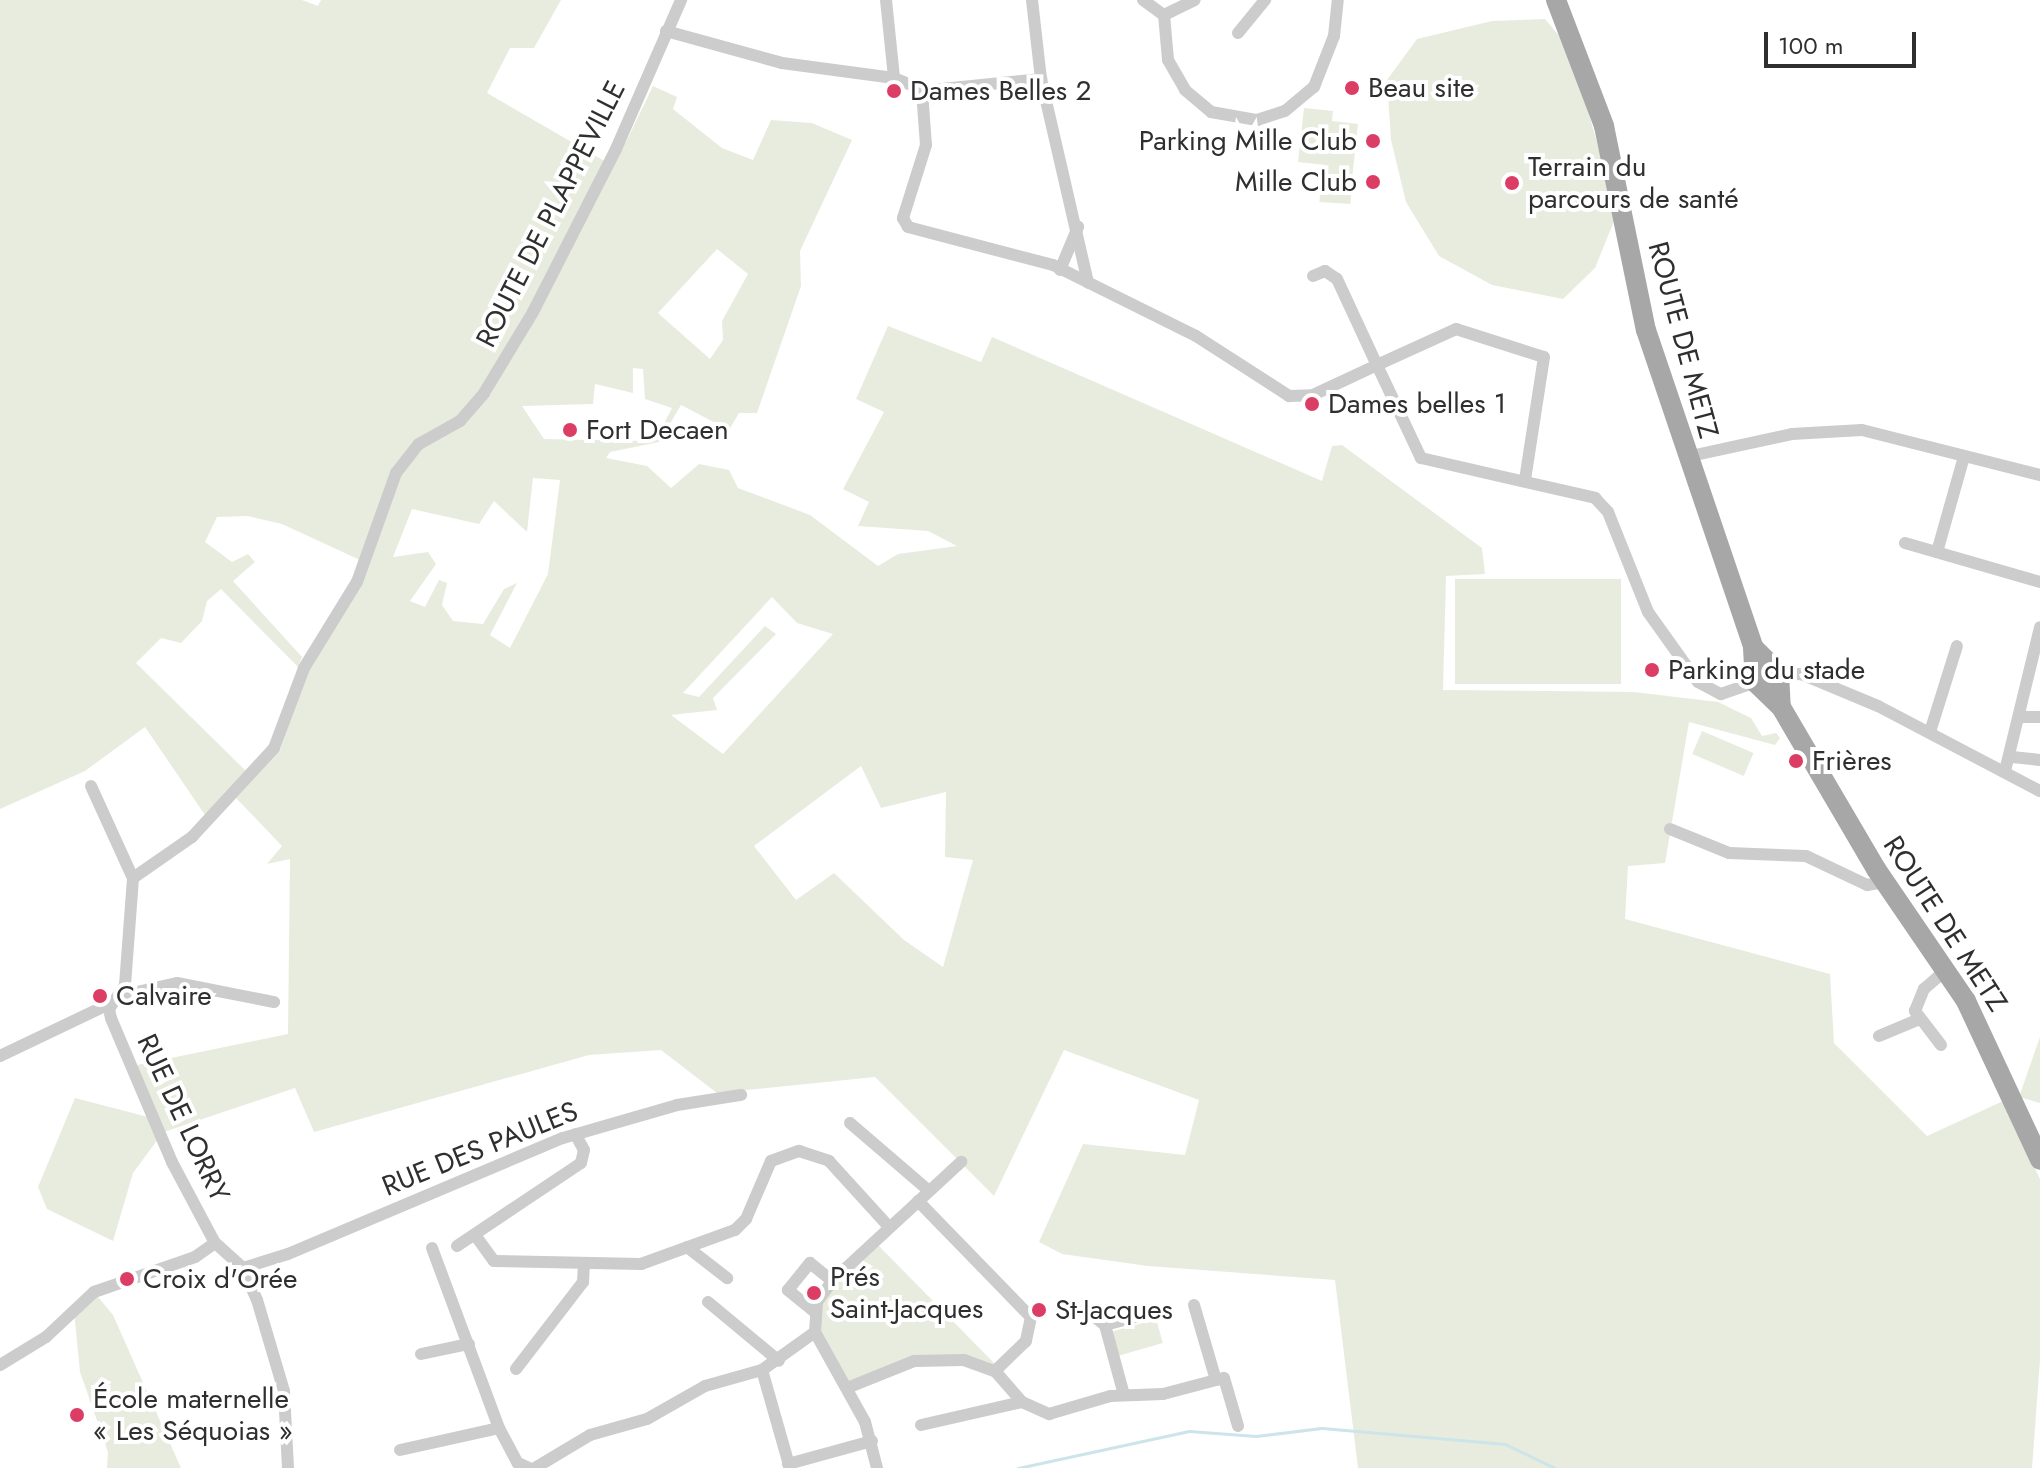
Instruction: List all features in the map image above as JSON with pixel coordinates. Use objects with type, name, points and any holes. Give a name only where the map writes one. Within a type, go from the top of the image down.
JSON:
[{"type":"main road","name":"ROUTE DE METZ","points":[[1556,0],[1604,126],[1646,330],[1686,457],[1753,647],[1781,707],[1885,882],[1946,970],[2040,1160]]},
{"type":"street","name":"ROUTE DE PLAPPEVILLE","points":[[133,878],[192,837],[274,748],[304,668],[357,582],[396,473],[408,454],[473,408],[533,312],[620,140],[681,0]]},
{"type":"street","points":[[886,0],[894,78]]},
{"type":"street","points":[[1032,0],[1041,79],[1078,227],[1088,283]]},
{"type":"street","points":[[1143,0],[1164,15],[1168,60],[1185,90],[1211,112],[1257,120],[1285,111],[1314,87],[1334,36],[1338,0]]},
{"type":"street","points":[[1164,15],[1195,0]]},
{"type":"street","points":[[1238,33],[1265,0]]},
{"type":"street","points":[[666,31],[782,63],[894,78],[922,91],[1041,79]]},
{"type":"street","points":[[922,91],[926,145],[904,223],[1060,270],[1196,336],[1289,396],[1313,395],[1456,329],[1544,357],[1525,480]]},
{"type":"street","points":[[1060,270],[1078,227]]},
{"type":"street","points":[[1313,276],[1325,271],[1337,279],[1421,458],[1587,494],[1602,504],[1648,612],[1704,688],[1721,694],[1767,677],[1801,674],[1930,732],[2040,791]]},
{"type":"street","points":[[1686,457],[1792,434],[1862,430],[2040,475]]},
{"type":"street","points":[[1937,552],[1963,460]]},
{"type":"street","points":[[1905,543],[2040,582]]},
{"type":"street","points":[[2005,771],[2012,757],[2022,717],[2040,627]]},
{"type":"street","points":[[1930,732],[1957,646]]},
{"type":"street","points":[[2022,717],[2040,717]]},
{"type":"street","points":[[2012,757],[2040,760]]},
{"type":"street","points":[[91,786],[133,878]]},
{"type":"street","points":[[1670,829],[1698,845],[1729,853],[1806,856],[1867,885],[1885,882]]},
{"type":"street","name":"RUE DE LORRY","points":[[133,878],[127,971],[111,1018],[172,1162],[215,1243],[243,1268]]},
{"type":"street","points":[[1941,1045],[1917,1020],[1918,1000],[1946,970]]},
{"type":"street","points":[[0,1056],[116,999],[177,983],[274,1002]]},
{"type":"street","points":[[1879,1036],[1917,1020]]},
{"type":"street","name":"RUE DES PAULES","points":[[243,1268],[288,1254],[575,1134],[677,1105],[741,1095]]},
{"type":"street","points":[[850,1123],[929,1191]]},
{"type":"street","points":[[457,1246],[581,1163],[584,1150],[575,1134]]},
{"type":"street","points":[[475,1235],[494,1261],[641,1264],[735,1230],[746,1219],[771,1161],[799,1151],[829,1161],[889,1227]]},
{"type":"street","points":[[877,1468],[872,1441],[847,1388],[815,1332],[815,1312],[832,1281],[961,1162]]},
{"type":"street","points":[[918,1201],[1031,1317],[1026,1341],[995,1371]]},
{"type":"street","points":[[0,1365],[46,1337],[94,1292],[195,1257],[215,1243]]},
{"type":"street","points":[[687,1247],[727,1278]]},
{"type":"street","points":[[432,1248],[499,1428],[518,1463],[529,1468]]},
{"type":"street","points":[[815,1312],[788,1290],[810,1263],[832,1281]]},
{"type":"street","points":[[516,1369],[583,1282],[584,1264]]},
{"type":"street","points":[[243,1268],[284,1391],[288,1468]]},
{"type":"street","points":[[708,1302],[779,1361]]},
{"type":"street","points":[[1194,1305],[1216,1380]]},
{"type":"street","points":[[1085,1309],[1105,1325],[1124,1395]]},
{"type":"street","points":[[1105,1325],[1150,1313]]},
{"type":"street","points":[[535,1468],[590,1435],[647,1419],[705,1386],[762,1370],[779,1361],[815,1332]]},
{"type":"street","points":[[421,1354],[469,1344]]},
{"type":"street","points":[[847,1388],[924,1360],[964,1360],[995,1371],[1022,1402],[1049,1414],[1124,1395],[1163,1394],[1224,1378],[1238,1426]]},
{"type":"street","points":[[762,1370],[789,1466],[872,1441]]},
{"type":"street","points":[[921,1425],[1022,1402]]},
{"type":"street","points":[[400,1450],[499,1428]]},
{"type":"shaded area","points":[[0,0],[302,0],[318,6],[321,0],[561,0],[534,48],[510,48],[487,93],[608,163],[626,142],[653,86],[677,97],[673,109],[722,148],[753,160],[771,120],[812,123],[852,140],[800,251],[801,286],[757,413],[739,413],[729,430],[681,405],[659,442],[610,452],[606,458],[647,466],[671,488],[699,464],[729,470],[738,488],[810,515],[878,566],[898,554],[957,546],[928,531],[858,526],[869,502],[843,489],[884,412],[856,399],[888,326],[981,362],[992,337],[1322,481],[1332,446],[1342,445],[1482,548],[1485,574],[1446,576],[1443,690],[1634,692],[1718,702],[1751,718],[1762,736],[1776,733],[1780,738],[1775,745],[1689,722],[1665,863],[1628,866],[1625,919],[1830,974],[1834,1043],[1927,1136],[2003,1101],[2040,1179],[2040,1360],[2032,1468],[1358,1468],[1335,1280],[1148,1266],[1062,1254],[1039,1242],[1083,1144],[1185,1155],[1199,1100],[1064,1050],[994,1196],[875,1077],[717,1093],[661,1050],[589,1055],[314,1132],[295,1088],[164,1132],[137,1065],[288,1034],[290,859],[267,864],[282,846],[236,798],[280,750],[308,669],[352,600],[360,560],[282,524],[247,516],[217,517],[205,542],[232,562],[248,554],[255,562],[233,581],[302,657],[298,667],[221,589],[207,601],[202,621],[181,643],[161,638],[136,663],[246,771],[205,815],[145,727],[85,771],[0,809]],"holes":[[[717,249],[748,274],[722,321],[723,340],[710,359],[658,313]],[[633,368],[643,369],[645,399],[672,408],[660,431],[644,441],[544,439],[522,406],[593,404],[595,384],[633,393]],[[533,478],[560,480],[548,574],[510,648],[490,635],[517,583],[504,589],[483,624],[453,621],[442,605],[447,583],[439,580],[425,607],[410,601],[436,564],[428,552],[393,557],[412,509],[479,524],[494,501],[527,532]],[[772,597],[797,623],[833,634],[723,754],[671,715],[717,710],[713,698],[776,634],[765,626],[699,697],[683,693]],[[861,766],[881,808],[946,792],[945,857],[973,860],[943,967],[904,940],[834,873],[796,900],[754,846]]]},
{"type":"shaded area","points":[[1545,19],[1571,50],[1617,214],[1595,268],[1563,299],[1492,285],[1439,256],[1406,202],[1391,140],[1387,80],[1417,39],[1492,21]]},
{"type":"shaded area","points":[[1304,108],[1333,111],[1332,121],[1358,124],[1352,179],[1326,176],[1326,165],[1298,162]]},
{"type":"shaded area","points":[[1321,180],[1352,182],[1350,204],[1319,202]]},
{"type":"shaded area","points":[[1455,579],[1621,579],[1621,684],[1455,684]]},
{"type":"shaded area","points":[[1702,731],[1754,753],[1744,776],[1692,754]]},
{"type":"shaded area","points":[[2040,1037],[2040,1103],[2019,1097]]},
{"type":"shaded area","points":[[75,1098],[148,1117],[158,1139],[133,1173],[113,1241],[47,1209],[38,1187]]},
{"type":"shaded area","points":[[874,1241],[998,1367],[934,1359],[847,1388],[815,1332],[817,1302]]},
{"type":"shaded area","points":[[94,1292],[113,1315],[181,1468],[107,1468],[108,1452],[80,1372],[74,1311]]},
{"type":"shaded area","points":[[1156,1319],[1163,1343],[1118,1356],[1111,1332]]},
{"type":"waterway","points":[[1018,1468],[1189,1431],[1256,1436],[1322,1428],[1505,1444],[1555,1468]]},
{"type":"place","name":"Beau site","points":[[1352,88]]},
{"type":"place","name":"Dames Belles 2","points":[[894,91]]},
{"type":"place","name":"Parking Mille Club","points":[[1373,141]]},
{"type":"place","name":"Mille Club","points":[[1373,182]]},
{"type":"place","name":"Terrain du parcours de santé","points":[[1512,183]]},
{"type":"place","name":"Dames belles 1","points":[[1312,404]]},
{"type":"place","name":"Fort Decaen","points":[[570,430]]},
{"type":"place","name":"Parking du stade","points":[[1652,670]]},
{"type":"place","name":"Frières","points":[[1796,761]]},
{"type":"place","name":"Calvaire","points":[[100,996]]},
{"type":"place","name":"Croix d'Orée","points":[[127,1279]]},
{"type":"place","name":"Prés Saint-Jacques","points":[[814,1293]]},
{"type":"place","name":"St-Jacques","points":[[1039,1310]]},
{"type":"place","name":"École maternelle « Les Séquoias »","points":[[77,1415]]}]
